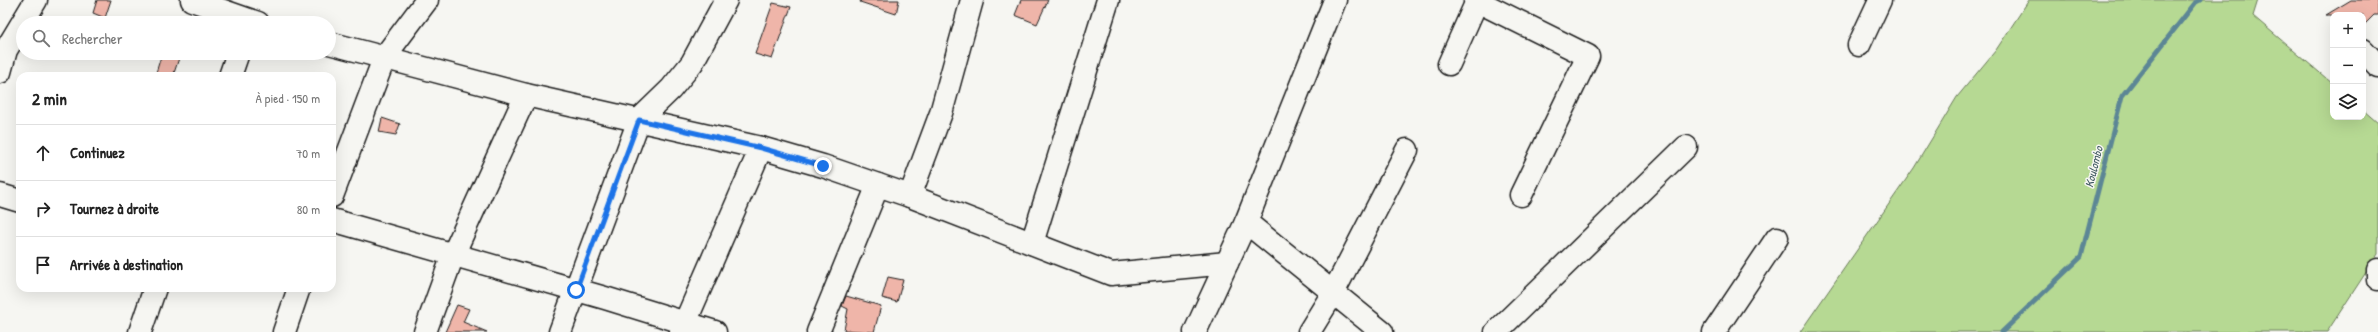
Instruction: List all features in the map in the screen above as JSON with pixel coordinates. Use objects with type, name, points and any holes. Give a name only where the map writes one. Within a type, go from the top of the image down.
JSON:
[{"type":"street","points":[[26,16],[36,0]]},
{"type":"street","points":[[192,0],[237,16]]},
{"type":"street","points":[[336,185],[385,56],[427,0]]},
{"type":"street","points":[[560,332],[639,120],[671,89],[692,63],[726,0]]},
{"type":"street","points":[[910,196],[942,113],[972,0]]},
{"type":"street","points":[[1032,243],[1108,0]]},
{"type":"street","points":[[1195,332],[1246,222],[1335,0]]},
{"type":"street","points":[[1449,64],[1476,0],[1588,56],[1521,195]]},
{"type":"street","points":[[1858,45],[1880,0]]},
{"type":"street","points":[[0,72],[6,50],[16,33]]},
{"type":"street","points":[[336,45],[385,56],[526,95],[761,148],[910,196],[1115,275],[1226,264]]},
{"type":"street","points":[[2366,53],[2378,66]]},
{"type":"street","points":[[231,72],[236,60]]},
{"type":"street","points":[[425,332],[453,255],[526,95]]},
{"type":"street","points":[[1496,332],[1686,147]]},
{"type":"street","points":[[682,327],[761,148]]},
{"type":"street","points":[[1309,332],[1333,293],[1407,150]]},
{"type":"street","points":[[818,332],[878,185]]},
{"type":"street","points":[[0,195],[16,200]]},
{"type":"street","points":[[336,221],[576,290],[682,327],[715,332]]},
{"type":"street","points":[[1246,222],[1382,332]]},
{"type":"street","points":[[1714,332],[1777,238]]},
{"type":"street","points":[[2378,270],[2378,279]]},
{"type":"street","points":[[140,332],[154,292]]},
{"type":"street","points":[[284,332],[298,292]]},
{"type":"green space","points":[[2029,0],[2258,0],[2253,16],[2330,81],[2330,120],[2366,120],[2366,113],[2378,123],[2378,254],[2327,332],[1800,332],[1914,168],[1957,97],[1996,50]]},
{"type":"building","points":[[97,0],[111,0],[106,16],[100,16],[93,13]]},
{"type":"building","points":[[861,0],[899,0],[896,14],[860,2]]},
{"type":"building","points":[[1021,0],[1048,0],[1037,24],[1015,15]]},
{"type":"building","points":[[2351,0],[2378,0],[2378,15],[2374,15],[2366,23],[2366,12],[2331,12]]},
{"type":"building","points":[[773,3],[791,7],[772,59],[755,54]]},
{"type":"building","points":[[160,60],[178,60],[174,72],[156,72]]},
{"type":"building","points":[[382,118],[400,124],[396,135],[379,132]]},
{"type":"building","points":[[888,277],[903,280],[897,302],[882,298]]},
{"type":"building","points":[[846,296],[881,306],[874,332],[844,330],[848,309],[842,306]]},
{"type":"building","points":[[457,305],[469,309],[463,322],[487,332],[445,332]]},
{"type":"waterway","name":"Koulombo","points":[[2002,332],[2081,257],[2122,96],[2196,2],[2200,0]]},
{"type":"route","points":[[576,290],[639,120],[761,148],[823,166]]}]
